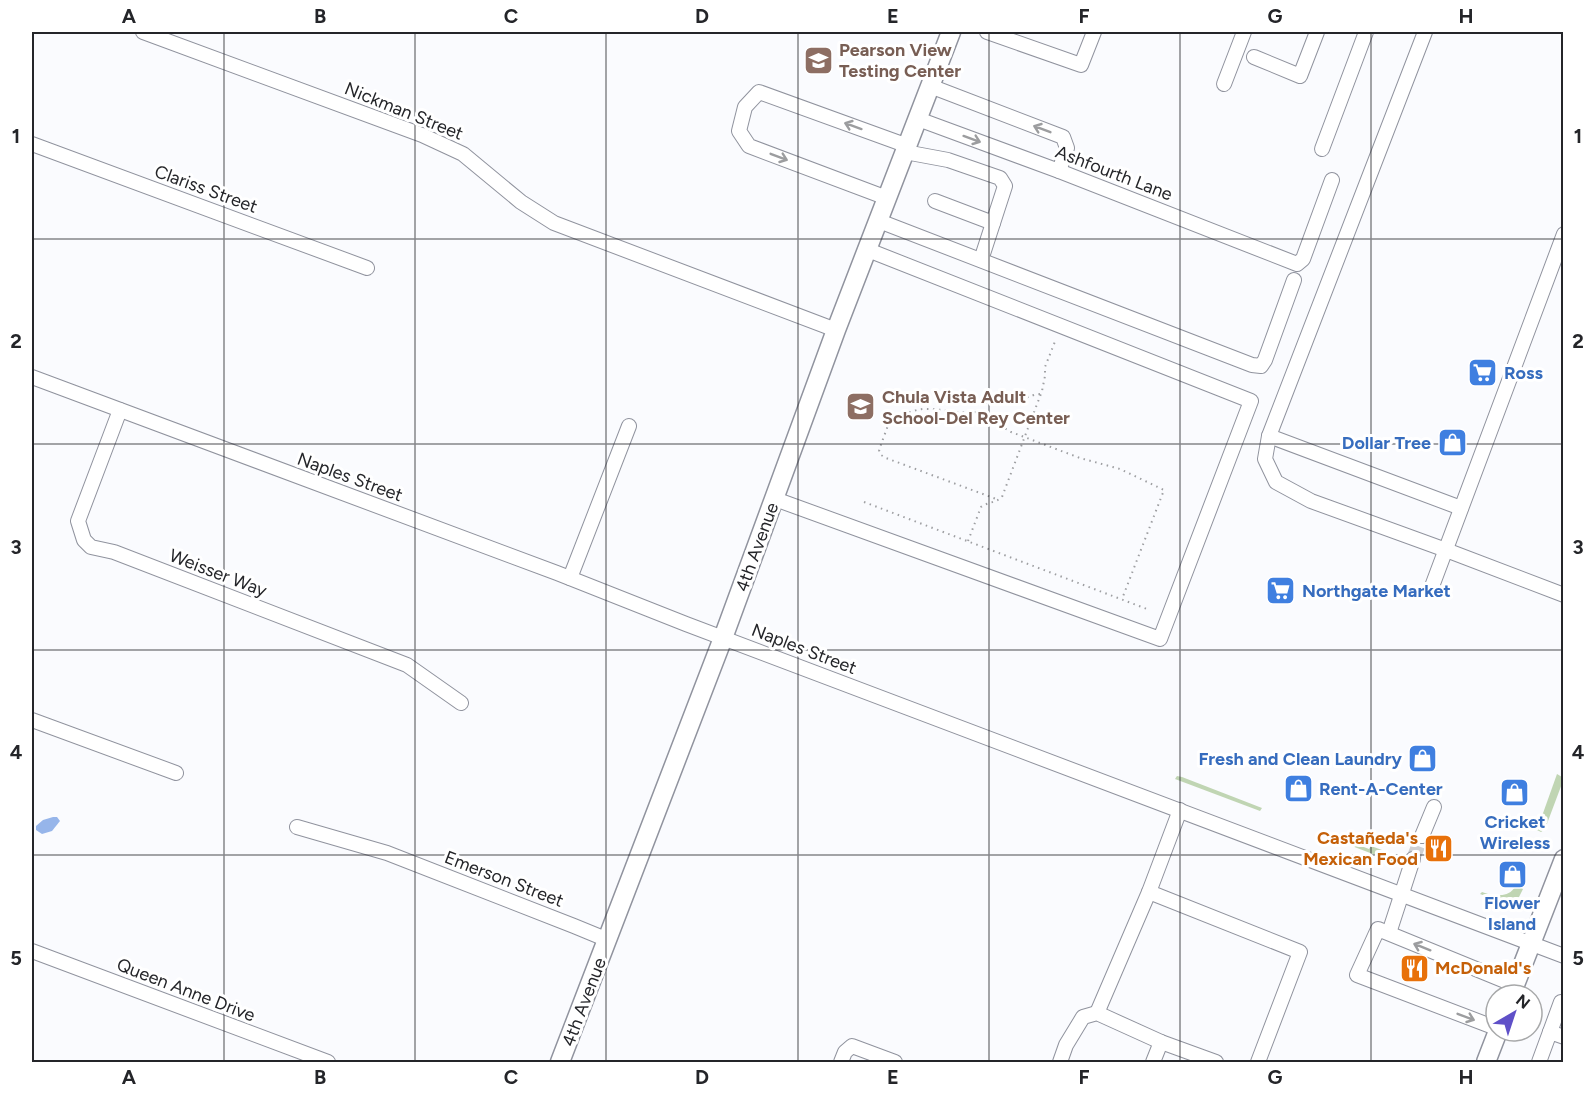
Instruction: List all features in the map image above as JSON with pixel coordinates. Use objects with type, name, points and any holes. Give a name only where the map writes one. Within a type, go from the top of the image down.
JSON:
[{"type":"main road","name":"4th Avenue","points":[[560,1062],[723,638],[836,330],[951,32]]},
{"type":"main road","points":[[1516,983],[1531,944],[1558,889],[1563,859]]},
{"type":"main road","points":[[1485,1062],[1492,1043]]},
{"type":"street","name":"Nickman Street","points":[[143,32],[422,135],[463,154],[521,202],[554,223],[836,330]]},
{"type":"street","points":[[987,32],[1081,65],[1094,32]]},
{"type":"street","points":[[1224,84],[1244,32]]},
{"type":"street","points":[[1254,57],[1300,76],[1317,32]]},
{"type":"street","points":[[1322,149],[1366,32]]},
{"type":"street","points":[[1425,32],[1269,436],[1265,459],[1276,482],[1311,501],[1563,595]]},
{"type":"street","points":[[930,86],[1063,137],[1067,148],[1059,171]]},
{"type":"street","points":[[888,198],[749,146],[740,131],[745,107],[759,92],[907,149],[1000,177],[1005,186],[981,260]]},
{"type":"street","name":"Ashfourth Lane","points":[[918,118],[1297,264],[1303,259],[1332,180]]},
{"type":"street","name":"Clariss Street","points":[[32,144],[367,268]]},
{"type":"street","points":[[935,201],[993,223]]},
{"type":"street","points":[[879,221],[1252,365],[1261,366],[1265,360],[1294,280]]},
{"type":"street","points":[[1431,590],[1563,234]]},
{"type":"street","points":[[775,499],[1160,639],[1251,401],[867,250]]},
{"type":"street","name":"Naples Street","points":[[32,377],[570,578],[1563,956]]},
{"type":"street","name":"Weisser Way","points":[[120,410],[78,521],[84,540],[91,547],[123,555],[407,665],[461,703]]},
{"type":"street","points":[[570,578],[629,426]]},
{"type":"street","points":[[1269,436],[1461,508]]},
{"type":"street","points":[[32,720],[176,773]]},
{"type":"street","points":[[1422,836],[1434,807]]},
{"type":"street","points":[[1097,1013],[1149,892],[1180,810]]},
{"type":"street","name":"Emerson Street","points":[[297,827],[387,853],[608,940]]},
{"type":"street","points":[[1389,933],[1413,859]]},
{"type":"street","points":[[1149,892],[1300,952],[1258,1062]]},
{"type":"street","points":[[1484,1025],[1357,975],[1378,928],[1498,983]]},
{"type":"street","name":"Queen Anne Drive","points":[[32,951],[328,1062]]},
{"type":"street","points":[[1539,1062],[1557,1034],[1561,1002],[1563,1004]]},
{"type":"street","points":[[1060,1062],[1066,1045],[1083,1017],[1097,1013],[1161,1042],[1216,1062]]},
{"type":"street","points":[[1153,1062],[1161,1042]]},
{"type":"street","points":[[841,1062],[845,1052],[852,1046],[895,1062]]},
{"type":"path","points":[[968,541],[981,507],[985,503],[999,500],[1002,497],[1040,394],[1045,367],[1057,336],[1064,338],[1067,328]]},
{"type":"path","points":[[1040,394],[981,404],[983,411],[993,422],[1024,437],[1092,462],[1120,469],[1164,490],[1122,599]]},
{"type":"path","points":[[983,411],[970,414],[925,409],[912,411],[890,420],[879,450],[886,458],[999,500]]},
{"type":"path","points":[[864,502],[1147,609]]},
{"type":"green space","points":[[1557,774],[1562,777],[1563,781],[1545,829],[1541,832],[1537,830]]},
{"type":"green space","points":[[1177,776],[1262,808],[1260,811],[1175,779]]},
{"type":"green space","points":[[1337,833],[1369,849],[1371,846],[1382,850],[1382,854],[1408,864],[1407,867],[1336,840]]},
{"type":"green space","points":[[1516,886],[1523,889],[1519,897],[1506,903],[1480,894],[1482,892],[1491,895],[1505,894],[1511,892]]},
{"type":"water","points":[[57,817],[60,821],[52,831],[42,834],[36,830],[36,826],[43,820]]},
{"type":"tunnel","points":[[1413,859],[1422,836]]},
{"type":"place","name":"Pearson View Testing Center","points":[[818,60]]},
{"type":"place","name":"Ross","points":[[1483,373]]},
{"type":"place","name":"Chula Vista Adult School-Del Rey Center","points":[[861,407]]},
{"type":"place","name":"Dollar Tree","points":[[1452,443]]},
{"type":"place","name":"Northgate Market","points":[[1281,591]]},
{"type":"place","name":"Fresh and Clean Laundry","points":[[1423,759]]},
{"type":"place","name":"Rent-A-Center","points":[[1298,789]]},
{"type":"place","name":"Cricket Wireless","points":[[1515,793]]},
{"type":"place","name":"Castañeda's Mexican Food","points":[[1439,848]]},
{"type":"place","name":"Flower Island","points":[[1512,874]]},
{"type":"place","name":"McDonald's","points":[[1414,968]]}]
